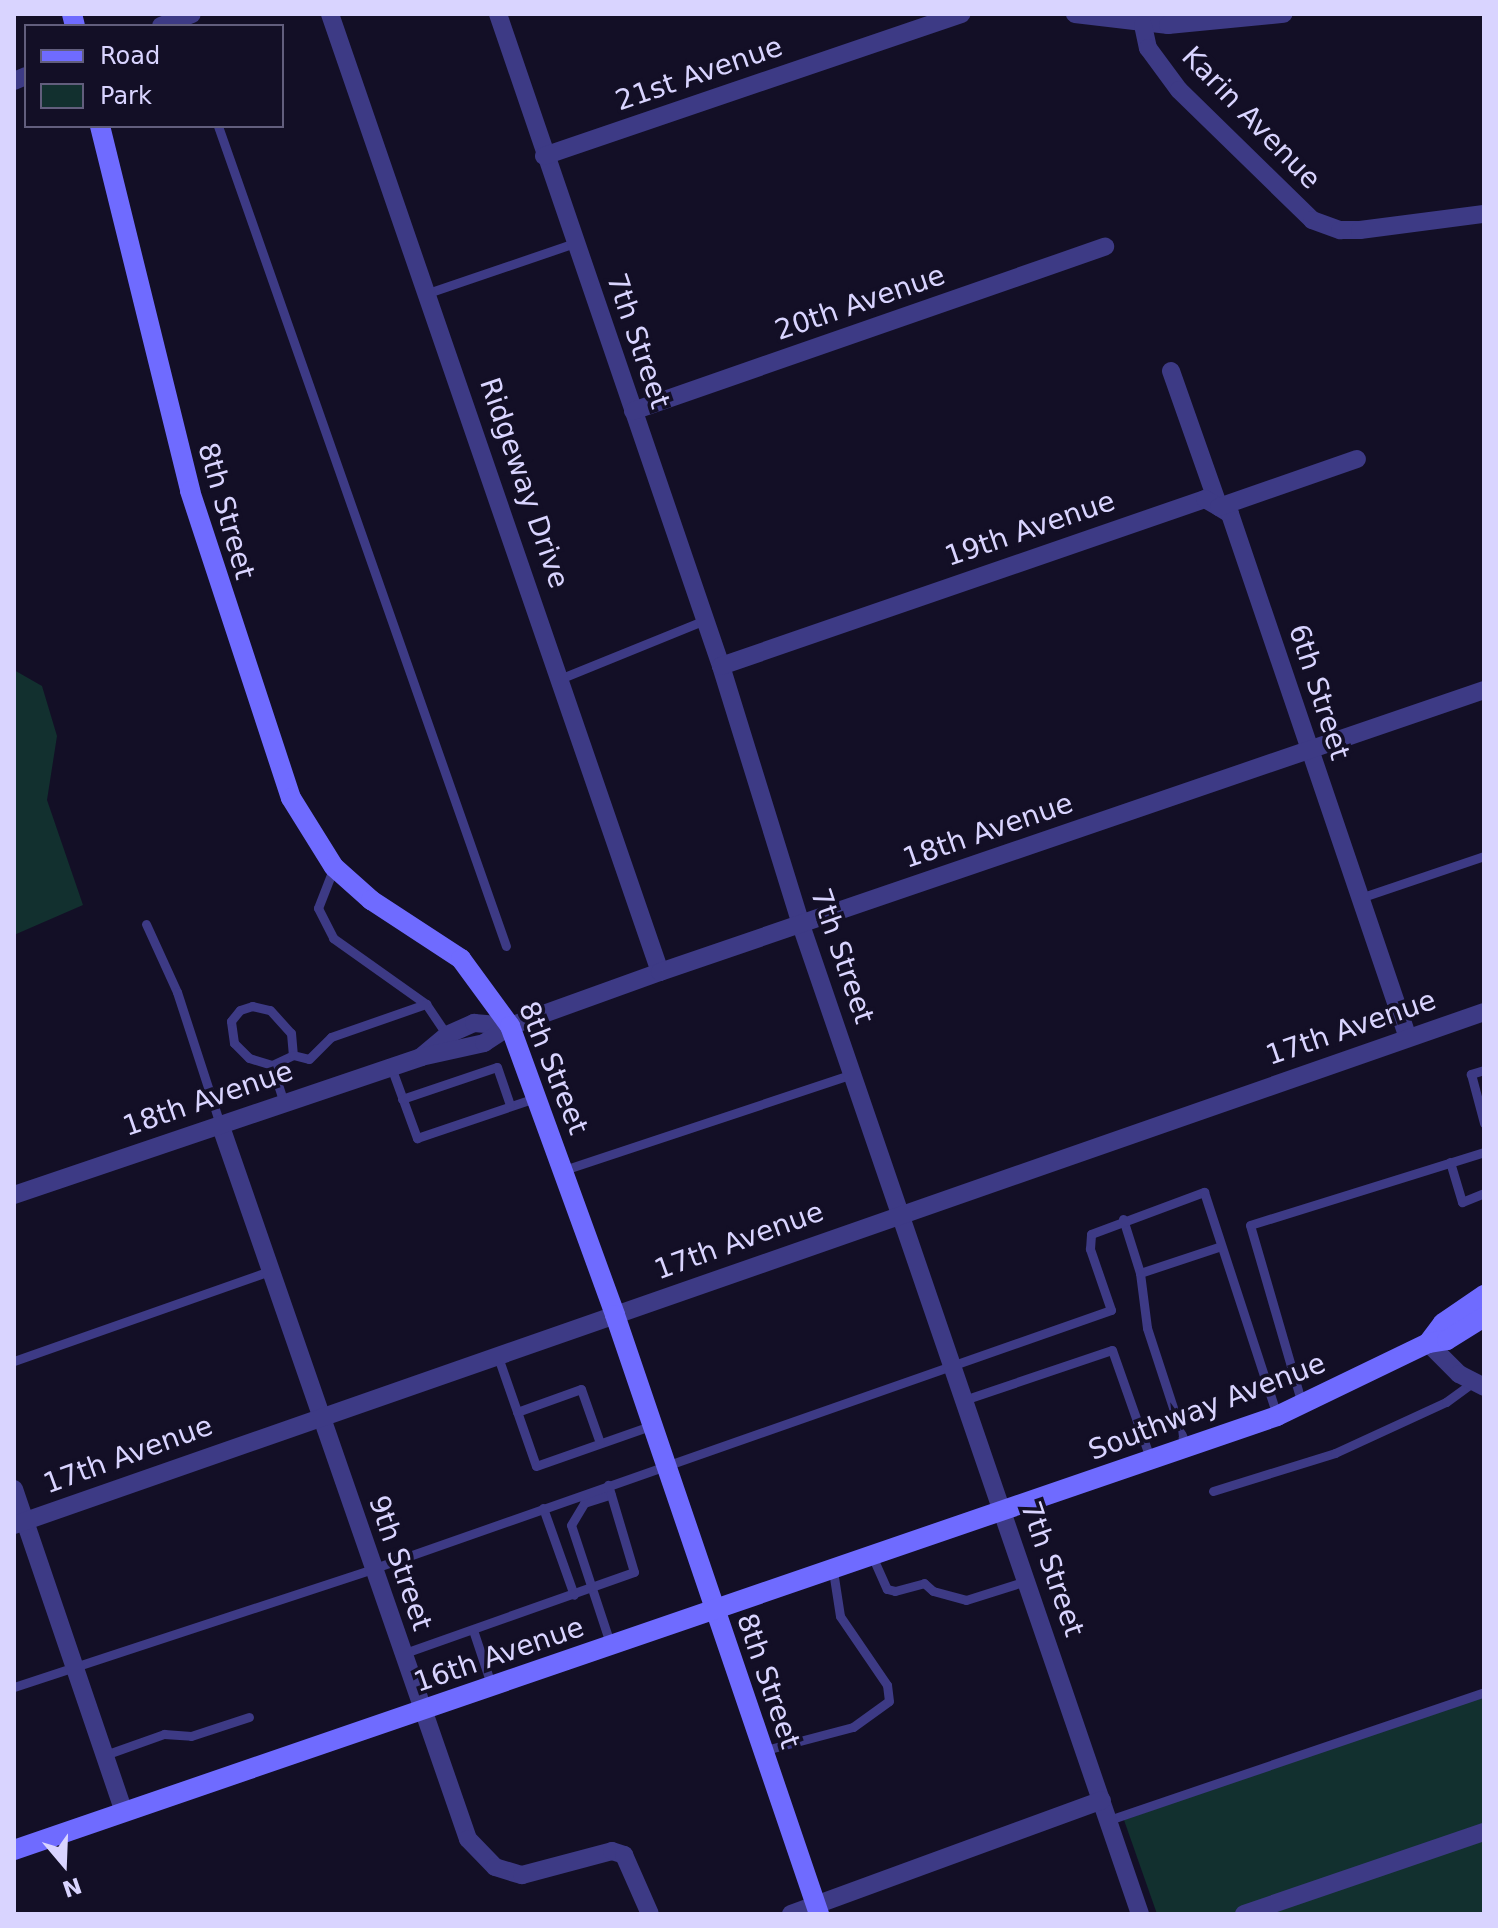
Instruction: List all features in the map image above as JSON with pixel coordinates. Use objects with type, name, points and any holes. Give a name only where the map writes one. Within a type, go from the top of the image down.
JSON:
[{"type":"main road","name":"8th Street","points":[[101,128],[216,583],[291,798],[334,867],[371,900],[461,959],[510,1026],[615,1315],[817,1910]]},
{"type":"main road","name":"Southway Avenue","points":[[1428,1343],[1443,1323],[1484,1295]]},
{"type":"main road","name":"Southway Avenue","points":[[1003,1514],[1277,1416],[1428,1343],[1447,1340],[1484,1317]]},
{"type":"main road","name":"16th Avenue","points":[[14,1850],[1003,1514]]},
{"type":"street","name":"Ridgeway Drive","points":[[330,14],[562,678],[660,972]]},
{"type":"street","name":"7th Street","points":[[498,14],[544,156],[721,666],[801,925],[1140,1914]]},
{"type":"street","name":"21st Avenue","points":[[544,156],[962,14]]},
{"type":"street","points":[[1075,14],[1143,25],[1283,14]]},
{"type":"street","name":"Karin Avenue","points":[[1143,25],[1148,48],[1179,90],[1312,220],[1340,230],[1360,230],[1484,214]]},
{"type":"street","name":"20th Avenue","points":[[633,411],[1105,247]]},
{"type":"street","name":"6th Street","points":[[1171,371],[1219,507],[1230,514],[1408,1038]]},
{"type":"street","name":"19th Avenue","points":[[721,666],[1205,499],[1219,507],[1357,459]]},
{"type":"street","name":"18th Avenue","points":[[14,1195],[421,1057],[484,1043],[510,1026],[660,972],[1484,690]]},
{"type":"street","name":"17th Avenue","points":[[19,1524],[899,1213],[1484,1012]]},
{"type":"street","name":"18th Avenue","points":[[421,1057],[447,1035],[474,1023],[510,1026]]},
{"type":"street","name":"9th Street","points":[[220,1124],[421,1711],[468,1839],[479,1855],[495,1867],[522,1875],[612,1851],[634,1869],[650,1914]]},
{"type":"street","points":[[1428,1343],[1478,1385]]},
{"type":"street","points":[[14,1489],[19,1524],[74,1666],[124,1812]]},
{"type":"street","points":[[791,1914],[817,1910],[1102,1800]]},
{"type":"street","points":[[1244,1914],[1484,1832]]},
{"type":"lane","points":[[219,128],[506,946]]},
{"type":"lane","points":[[428,293],[575,243]]},
{"type":"lane","points":[[562,678],[705,620]]},
{"type":"lane","points":[[1360,898],[1484,856]]},
{"type":"lane","points":[[334,867],[318,908],[333,938],[426,1004],[447,1035]]},
{"type":"lane","points":[[146,924],[177,992],[220,1124]]},
{"type":"lane","points":[[293,1055],[293,1039],[279,1017],[261,1007],[240,1010],[231,1021],[234,1043],[249,1058],[272,1065],[293,1055],[309,1059],[331,1037],[426,1004]]},
{"type":"lane","points":[[272,1065],[284,1103]]},
{"type":"lane","points":[[391,1067],[417,1138],[538,1097]]},
{"type":"lane","points":[[402,1099],[497,1067],[510,1105]]},
{"type":"lane","points":[[1484,1070],[1471,1074],[1484,1123]]},
{"type":"lane","points":[[564,1170],[852,1074]]},
{"type":"lane","points":[[1302,1404],[1250,1225],[1484,1152]]},
{"type":"lane","points":[[1450,1162],[1462,1202],[1484,1193]]},
{"type":"lane","points":[[611,1646],[573,1536],[572,1518],[584,1503],[666,1464],[1111,1310],[1090,1249],[1091,1234],[1123,1219],[1204,1192],[1277,1416]]},
{"type":"lane","points":[[1123,1219],[1140,1273],[1147,1328],[1186,1448]]},
{"type":"lane","points":[[1140,1273],[1221,1246]]},
{"type":"lane","points":[[14,1361],[270,1271]]},
{"type":"lane","points":[[964,1400],[1112,1350],[1151,1461]]},
{"type":"lane","points":[[498,1357],[536,1466],[653,1425]]},
{"type":"lane","points":[[1213,1491],[1335,1453],[1478,1385]]},
{"type":"lane","points":[[517,1412],[581,1389],[600,1443]]},
{"type":"lane","points":[[14,1687],[372,1569],[543,1508],[610,1489]]},
{"type":"lane","points":[[402,1654],[627,1577],[636,1565],[610,1489]]},
{"type":"lane","points":[[543,1508],[574,1595]]},
{"type":"lane","points":[[873,1558],[887,1589],[895,1591],[924,1583],[933,1591],[966,1600],[1026,1581]]},
{"type":"lane","points":[[762,1751],[853,1727],[889,1701],[887,1685],[840,1616],[833,1571]]},
{"type":"lane","points":[[473,1630],[492,1687]]},
{"type":"lane","points":[[1109,1820],[1484,1692]]},
{"type":"lane","points":[[105,1755],[164,1734],[191,1736],[249,1717]]},
{"type":"green space","points":[[14,670],[42,686],[57,736],[47,800],[83,905],[14,935]]},
{"type":"green space","points":[[1484,1692],[1484,1914],[1157,1914],[1124,1820]]}]
